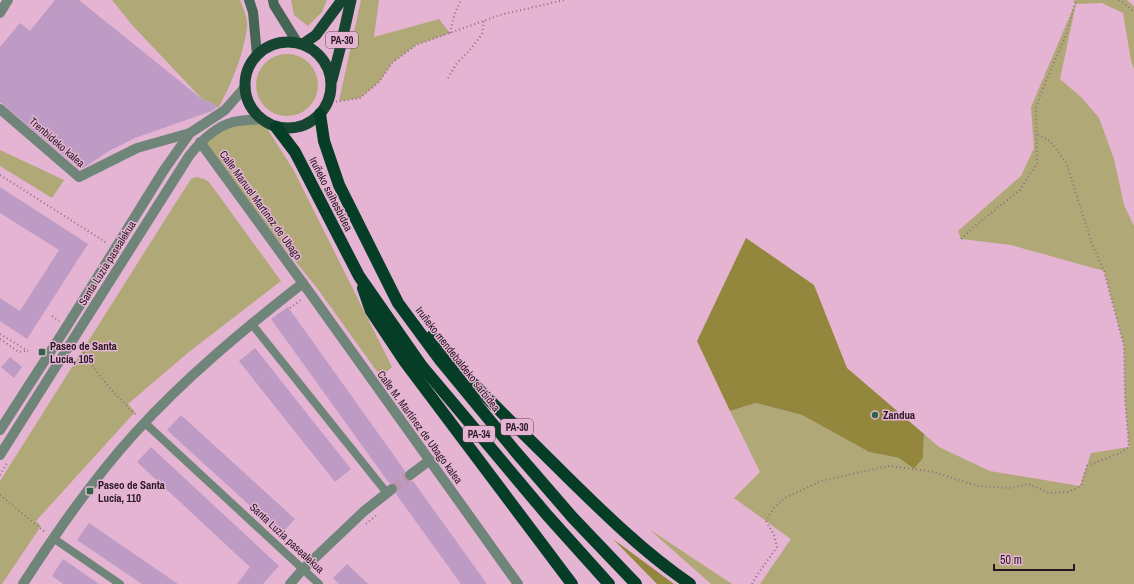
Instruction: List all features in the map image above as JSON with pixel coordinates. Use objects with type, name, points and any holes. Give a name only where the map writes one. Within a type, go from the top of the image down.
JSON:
[{"type":"highway","name":"PA-30","points":[[300,43],[316,35],[342,0]]},
{"type":"highway","name":"PA-30","points":[[332,80],[329,68],[315,50],[300,43],[282,42],[268,46],[257,55],[250,65],[246,76],[245,87],[247,99],[253,110],[261,119],[276,127],[300,127],[311,122],[320,114],[328,103],[351,0]]},
{"type":"highway","name":"Iruñeko saihesbidea","points":[[320,114],[324,141],[339,185],[370,247]]},
{"type":"highway","name":"Iruñeko saihesbidea","points":[[276,127],[295,152],[359,276]]},
{"type":"highway","name":"PA-30","points":[[370,247],[404,298],[442,348],[494,404],[620,528],[690,584]]},
{"type":"highway","name":"Iruñeko mendebaldeko sarbidea","points":[[370,247],[398,303],[440,360],[554,496],[636,584]]},
{"type":"highway","name":"PA-30","points":[[359,276],[371,311],[405,362],[570,581]]},
{"type":"highway","name":"PA-34","points":[[359,276],[421,365],[547,515],[609,584]]},
{"type":"main road","points":[[249,0],[253,12],[257,55]]},
{"type":"main road","points":[[273,0],[274,5],[300,43]]},
{"type":"street","points":[[0,13],[8,0]]},
{"type":"street","name":"Santa Luzia pasealekua","points":[[0,430],[164,170],[190,133],[225,110],[245,87]]},
{"type":"street","name":"Trenbideko kalea","points":[[0,109],[79,177],[137,148],[190,133]]},
{"type":"street","name":"Santa Luzia pasealekua","points":[[0,454],[184,163],[200,142],[214,131],[233,122],[261,119]]},
{"type":"street","name":"Calle Manuel Martinez de Ubago","points":[[200,142],[303,283]]},
{"type":"street","points":[[23,584],[53,538],[105,468],[145,423],[184,383],[251,323],[303,283]]},
{"type":"street","name":"Calle M. Martínez de Ubago kalea","points":[[303,283],[518,584]]},
{"type":"street","points":[[251,323],[389,491],[363,512],[290,584]]},
{"type":"street","name":"Santa Luzia pasealekua","points":[[145,423],[319,584]]},
{"type":"street","points":[[410,475],[430,460]]},
{"type":"street","points":[[53,538],[120,584]]},
{"type":"path","points":[[450,33],[455,13],[461,0]]},
{"type":"path","points":[[328,103],[360,98],[379,82],[392,63],[416,45],[500,15],[564,0]]},
{"type":"path","points":[[962,239],[976,225],[1020,190],[1038,163],[1036,108],[1066,35],[1076,0]]},
{"type":"path","points":[[1119,0],[1134,12]]},
{"type":"path","points":[[448,78],[457,63],[470,50],[482,34],[484,21]]},
{"type":"path","points":[[752,584],[777,547],[774,535],[766,521],[773,509],[785,498],[821,481],[888,466],[934,472],[978,486],[1009,488],[1029,484],[1049,493],[1068,492],[1081,486],[1087,466],[1124,452],[1129,447],[1125,399],[1124,346],[1104,271],[1092,244],[1066,162],[1050,141],[1037,134]]},
{"type":"path","points":[[0,176],[115,248]]},
{"type":"path","points":[[290,308],[306,296]]},
{"type":"path","points":[[0,334],[28,351],[19,352],[0,339]]},
{"type":"path","points":[[79,342],[89,362],[121,400],[145,423]]},
{"type":"path","points":[[0,494],[53,538]]},
{"type":"path","points":[[366,525],[382,511]]},
{"type":"shaded area","points":[[112,0],[240,0],[247,21],[243,48],[228,90],[218,108],[213,103],[203,100],[133,26]]},
{"type":"shaded area","points":[[291,0],[327,0],[322,12],[308,26],[294,15]]},
{"type":"shaded area","points":[[361,0],[379,0],[374,37],[439,19],[450,33],[416,45],[392,63],[379,82],[360,98],[339,101]]},
{"type":"shaded area","points":[[1074,0],[1127,0],[1134,6],[1134,69],[1131,61],[1123,13],[1102,3],[1076,4],[1060,79],[1082,98],[1099,118],[1114,159],[1124,205],[1134,226],[1134,584],[760,584],[791,539],[734,498],[760,472],[730,411],[756,403],[802,415],[869,452],[899,458],[914,469],[923,458],[924,434],[939,447],[990,471],[1080,486],[1091,453],[1129,447],[1125,399],[1124,346],[1104,271],[1011,245],[961,239],[958,231],[1021,176],[1034,148],[1031,107],[1075,4]]},
{"type":"shaded area","points":[[287,54],[304,59],[309,63],[313,68],[318,85],[313,102],[309,107],[304,111],[287,116],[270,111],[265,107],[261,102],[256,85],[261,68],[265,63],[270,59]]},
{"type":"shaded area","points":[[261,119],[293,169],[392,367],[381,377],[317,288],[200,142],[214,131]]},
{"type":"shaded area","points":[[0,150],[64,180],[52,198],[0,166]]},
{"type":"shaded area","points":[[196,177],[209,182],[281,281],[189,352],[128,404],[135,412],[36,521],[41,526],[2,584],[0,584],[0,481],[191,179]]},
{"type":"shaded area","points":[[746,238],[814,285],[847,368],[924,434],[923,458],[914,469],[899,458],[869,452],[802,415],[756,403],[730,411],[697,341]]},
{"type":"shaded area","points":[[649,529],[732,584],[711,584]]},
{"type":"shaded area","points":[[613,539],[674,584],[657,584]]},
{"type":"building","points":[[55,0],[79,0],[203,100],[213,103],[217,107],[212,111],[135,138],[109,151],[81,169],[78,168],[0,102],[0,47],[20,23],[30,31]]},
{"type":"building","points":[[0,187],[88,244],[27,339],[0,321],[0,298],[20,311],[59,250],[0,213]]},
{"type":"building","points":[[288,307],[405,471],[405,479],[408,481],[413,481],[487,584],[461,584],[396,494],[398,488],[397,485],[394,483],[389,483],[271,319]]},
{"type":"building","points":[[255,348],[351,469],[335,482],[239,361]]},
{"type":"building","points":[[10,357],[22,367],[14,378],[1,367]]},
{"type":"building","points":[[181,415],[295,519],[281,534],[167,430]]},
{"type":"building","points":[[151,447],[279,566],[263,584],[237,584],[250,567],[137,462]]},
{"type":"building","points":[[89,523],[178,584],[142,584],[77,540]]},
{"type":"building","points":[[63,559],[99,584],[63,584],[52,576]]},
{"type":"building","points":[[347,564],[368,584],[339,584],[333,578]]},
{"type":"tunnel","points":[[392,489],[410,475]]},
{"type":"place","name":"Paseo de Santa Lucía, 105","points":[[42,352]]},
{"type":"place","name":"Zandua","points":[[875,415]]},
{"type":"place","name":"Paseo de Santa Lucía, 110","points":[[90,491]]}]
